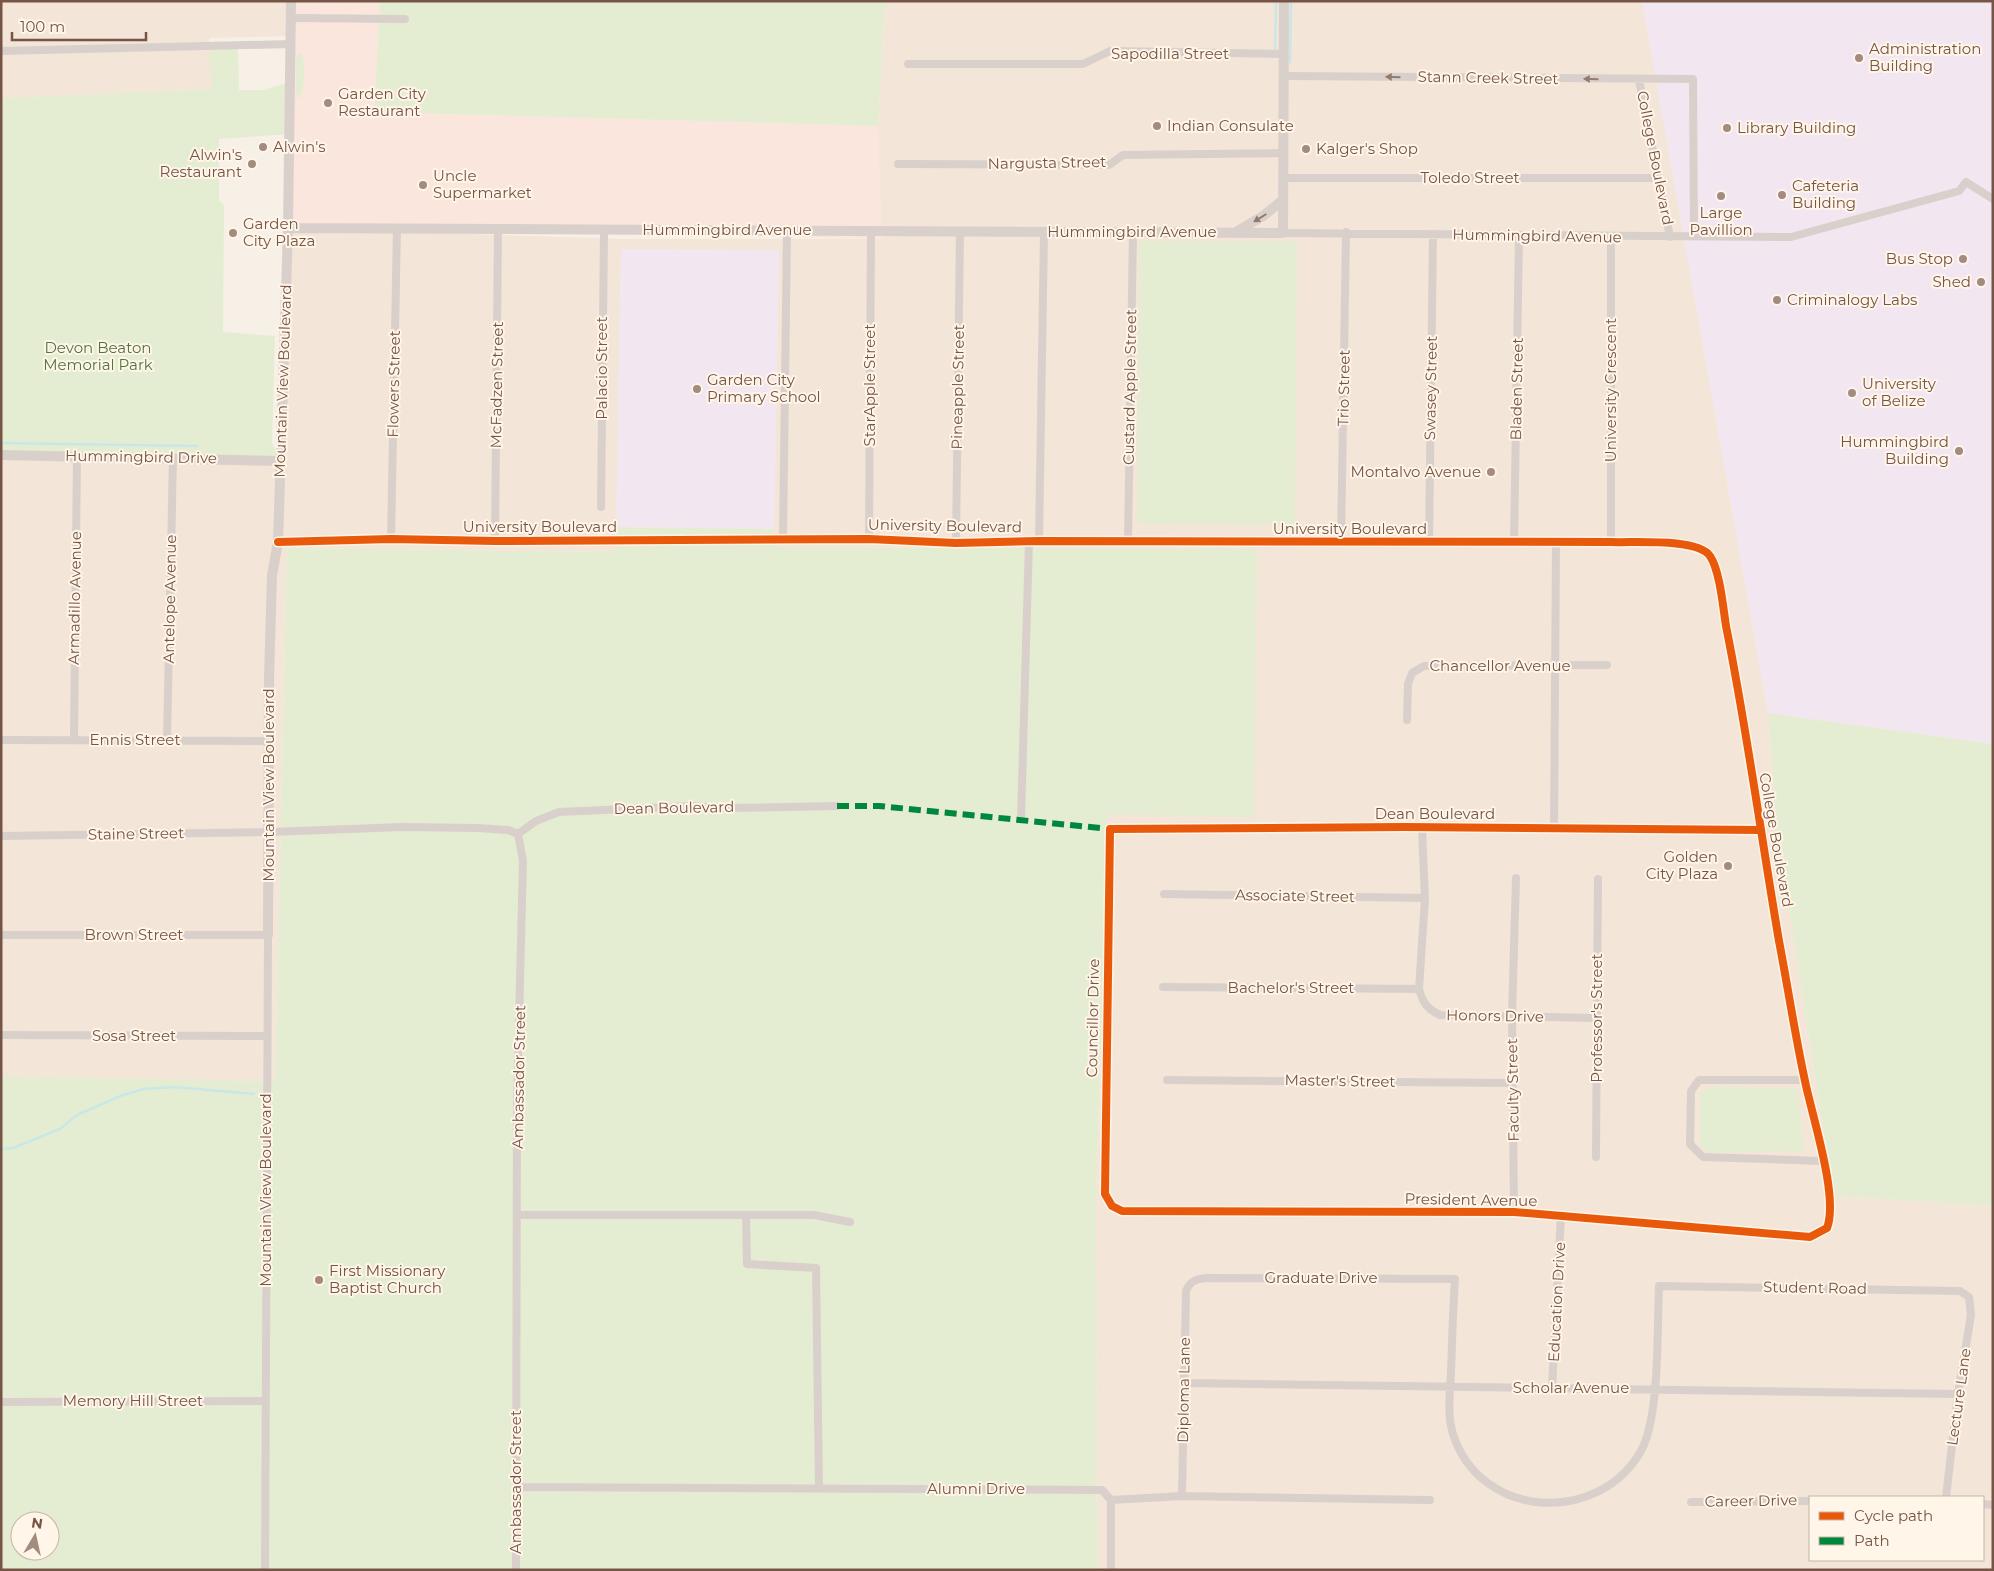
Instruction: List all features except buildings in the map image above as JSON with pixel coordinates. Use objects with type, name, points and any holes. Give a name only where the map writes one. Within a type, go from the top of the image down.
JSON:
[{"type":"street","name":"Mountain View Boulevard","points":[[265,1570],[267,1036],[270,832],[268,741],[272,576],[278,542],[288,228],[291,1]]},
{"type":"street","points":[[1283,233],[1284,1]]},
{"type":"street","points":[[291,18],[405,19]]},
{"type":"street","points":[[1,51],[290,44]]},
{"type":"street","name":"Sapodilla Street","points":[[908,64],[1082,64],[1110,51],[1284,54]]},
{"type":"street","name":"Stann Creek Street","points":[[1284,76],[1693,79],[1694,236]]},
{"type":"street","name":"College Boulevard","points":[[1639,80],[1670,237]]},
{"type":"street","name":"Nargusta Street","points":[[898,164],[1109,165],[1123,155],[1284,152]]},
{"type":"street","name":"Toledo Street","points":[[1283,178],[1658,178]]},
{"type":"street","name":"Hummingbird Avenue","points":[[288,228],[1346,232],[1519,236],[1791,237],[1959,191],[1966,182],[1993,199]]},
{"type":"street","points":[[1234,233],[1263,216],[1283,200]]},
{"type":"street","name":"Flowers Street","points":[[391,539],[397,228]]},
{"type":"street","name":"McFadzen Street","points":[[495,541],[498,229]]},
{"type":"street","name":"Palacio Street","points":[[601,508],[604,230]]},
{"type":"street","points":[[783,540],[787,230]]},
{"type":"street","name":"StarApple Street","points":[[869,539],[871,231]]},
{"type":"street","name":"Pineapple Street","points":[[956,543],[960,231]]},
{"type":"street","points":[[1039,541],[1044,232]]},
{"type":"street","name":"Custard Apple Street","points":[[1128,541],[1133,232]]},
{"type":"street","name":"Trio Street","points":[[1341,543],[1346,232]]},
{"type":"street","name":"Swasey Street","points":[[1429,543],[1433,234]]},
{"type":"street","name":"Bladen Street","points":[[1514,543],[1519,236]]},
{"type":"street","name":"University Crescent","points":[[1611,237],[1611,542]]},
{"type":"street","name":"Hummingbird Drive","points":[[1,455],[172,457],[280,461]]},
{"type":"street","name":"Armadillo Avenue","points":[[74,740],[77,456]]},
{"type":"street","name":"Antelope Avenue","points":[[167,741],[172,457]]},
{"type":"street","name":"University Boulevard","points":[[278,542],[391,539],[495,541],[869,539],[956,543],[1029,541],[1611,542]]},
{"type":"street","points":[[1021,819],[1029,541]]},
{"type":"street","points":[[1554,828],[1556,542]]},
{"type":"street","name":"College Boulevard","points":[[1611,542],[1694,546],[1704,550],[1714,566],[1733,659],[1760,830],[1804,1080],[1823,1161],[1831,1208],[1831,1218],[1827,1228]]},
{"type":"street","name":"Chancellor Avenue","points":[[1407,720],[1408,684],[1412,673],[1424,666],[1607,665]]},
{"type":"street","name":"Ennis Street","points":[[1,740],[268,741]]},
{"type":"street","name":"Dean Boulevard","points":[[518,834],[536,821],[559,812],[692,806],[731,808],[837,806]]},
{"type":"street","points":[[270,832],[411,827],[478,828],[508,830],[518,834]]},
{"type":"street","points":[[1419,989],[1425,898],[1422,828]]},
{"type":"street","name":"Dean Boulevard","points":[[1110,829],[1554,828],[1760,830]]},
{"type":"street","name":"Councillor Drive","points":[[1110,829],[1105,1194],[1112,1206]]},
{"type":"street","name":"Staine Street","points":[[1,836],[270,832]]},
{"type":"street","name":"Ambassador Street","points":[[516,1570],[517,1216],[523,862],[518,834]]},
{"type":"street","name":"Faculty Street","points":[[1514,1212],[1512,1016],[1516,878]]},
{"type":"street","name":"Professor's Street","points":[[1596,1157],[1598,879]]},
{"type":"street","name":"Associate Street","points":[[1164,894],[1425,898]]},
{"type":"street","name":"Brown Street","points":[[1,935],[268,936]]},
{"type":"street","name":"Bachelor's Street","points":[[1163,986],[1419,989]]},
{"type":"street","name":"Honors Drive","points":[[1419,989],[1423,1002],[1429,1010],[1440,1015],[1596,1018]]},
{"type":"street","name":"Sosa Street","points":[[1,1035],[267,1036]]},
{"type":"street","name":"Master's Street","points":[[1167,1080],[1513,1083]]},
{"type":"street","points":[[1804,1080],[1699,1080],[1691,1091],[1690,1144],[1703,1157],[1823,1161]]},
{"type":"street","name":"President Avenue","points":[[1112,1206],[1133,1212],[1514,1212],[1810,1237],[1827,1228]]},
{"type":"street","points":[[517,1216],[814,1214],[850,1222]]},
{"type":"street","points":[[746,1215],[747,1264],[816,1268],[819,1488]]},
{"type":"street","name":"Education Drive","points":[[1552,1388],[1561,1216]]},
{"type":"street","name":"Graduate Drive","points":[[1189,1284],[1197,1279],[1207,1278],[1455,1279],[1450,1386]]},
{"type":"street","name":"Diploma Lane","points":[[1182,1496],[1185,1302],[1189,1284]]},
{"type":"street","name":"Student Road","points":[[1654,1388],[1659,1286],[1950,1289],[1960,1291],[1969,1297]]},
{"type":"street","name":"Lecture Lane","points":[[1946,1496],[1958,1394],[1971,1315],[1969,1297]]},
{"type":"street","name":"Scholar Avenue","points":[[1185,1383],[1654,1388],[1958,1394]]},
{"type":"street","points":[[1450,1386],[1452,1434],[1470,1466],[1500,1490],[1519,1499],[1536,1503],[1571,1502],[1590,1496],[1606,1488],[1632,1464],[1642,1450],[1648,1435],[1652,1420],[1654,1388]]},
{"type":"street","name":"Memory Hill Street","points":[[1,1402],[266,1401]]},
{"type":"street","name":"Alumni Drive","points":[[516,1487],[1102,1490],[1111,1500],[1182,1496],[1430,1500]]},
{"type":"street","points":[[1111,1500],[1111,1570]]},
{"type":"street","name":"Career Drive","points":[[1691,1502],[1809,1501]]},
{"type":"shaded area","points":[[1,1],[291,1],[291,36],[209,38],[213,89],[1,98]]},
{"type":"shaded area","points":[[291,1],[380,1],[374,112],[878,126],[882,239],[288,228]]},
{"type":"shaded area","points":[[885,1],[1642,1],[1768,713],[1777,833],[1834,1196],[1993,1206],[1993,1570],[1097,1570],[1096,1203],[1108,813],[1257,549],[775,547],[779,250],[621,249],[616,552],[287,548],[275,1081],[1,1076],[1,455],[280,461],[288,228],[622,239],[881,239],[878,126]]},
{"type":"shaded area","name":"University of Belize","points":[[1642,1],[1993,1],[1993,744],[1768,713]]},
{"type":"shaded area","name":"Garden City Primary School","points":[[621,249],[779,250],[774,529],[616,527]]},
{"type":"green space","points":[[380,1],[885,1],[878,126],[374,112]]},
{"type":"green space","name":"Devon Beaton Memorial Park","points":[[209,46],[238,46],[239,90],[264,90],[290,82],[290,134],[219,139],[219,200],[224,205],[223,332],[275,336],[272,443],[280,461],[1,455],[1,98],[212,89]]},
{"type":"green space","points":[[301,53],[304,63],[304,76],[303,90],[299,99],[296,95],[296,58]]},
{"type":"green space","points":[[1139,241],[1297,242],[1295,525],[1137,524]]},
{"type":"green space","points":[[616,527],[774,529],[775,547],[1257,549],[1254,817],[1108,814],[1096,1203],[1097,1570],[1,1570],[1,1076],[275,1081],[287,548],[616,552]]},
{"type":"green space","points":[[1768,713],[1993,744],[1993,1206],[1834,1196],[1777,833]]},
{"type":"green space","points":[[1713,1087],[1797,1088],[1804,1151],[1711,1152],[1700,1147],[1700,1093]]},
{"type":"waterway","points":[[1275,52],[1276,1]]},
{"type":"waterway","points":[[1290,62],[1291,1]]},
{"type":"waterway","points":[[1,443],[197,446]]},
{"type":"waterway","points":[[1,1149],[13,1148],[60,1129],[77,1115],[123,1095],[144,1089],[174,1087],[254,1094]]},
{"type":"marked path","points":[[837,806],[879,806],[1110,829]]},
{"type":"cycle path","points":[[278,542],[391,539],[495,541],[869,539],[956,543],[1039,541],[1649,542],[1692,546],[1703,550],[1710,556],[1721,590],[1779,941],[1805,1081],[1827,1177],[1830,1197],[1830,1214],[1827,1228],[1810,1237],[1514,1212],[1122,1211],[1112,1206],[1105,1194],[1110,829],[1404,827],[1760,830]]},
{"type":"place","name":"Administration Building","points":[[1859,58]]},
{"type":"place","name":"Garden City Restaurant","points":[[328,103]]},
{"type":"place","name":"Indian Consulate","points":[[1157,126]]},
{"type":"place","name":"Library Building","points":[[1727,128]]},
{"type":"place","name":"Alwin's","points":[[263,147]]},
{"type":"place","name":"Kalger's Shop","points":[[1306,149]]},
{"type":"place","name":"Alwin's Restaurant","points":[[252,164]]},
{"type":"place","name":"Uncle Supermarket","points":[[423,185]]},
{"type":"place","name":"Cafeteria Building","points":[[1782,195]]},
{"type":"place","name":"Large Pavillion","points":[[1721,196]]},
{"type":"place","name":"Garden City Plaza","points":[[233,233]]},
{"type":"place","name":"Bus Stop","points":[[1963,259]]},
{"type":"place","name":"Shed","points":[[1981,282]]},
{"type":"place","name":"Criminalogy Labs","points":[[1777,300]]},
{"type":"place","name":"Garden City Primary School","points":[[697,389]]},
{"type":"place","name":"University of Belize","points":[[1852,393]]},
{"type":"place","name":"Hummingbird Building","points":[[1959,451]]},
{"type":"place","name":"Montalvo Avenue","points":[[1491,472]]},
{"type":"place","name":"Golden City Plaza","points":[[1728,866]]},
{"type":"place","name":"First Missionary Baptist Church","points":[[319,1280]]}]
